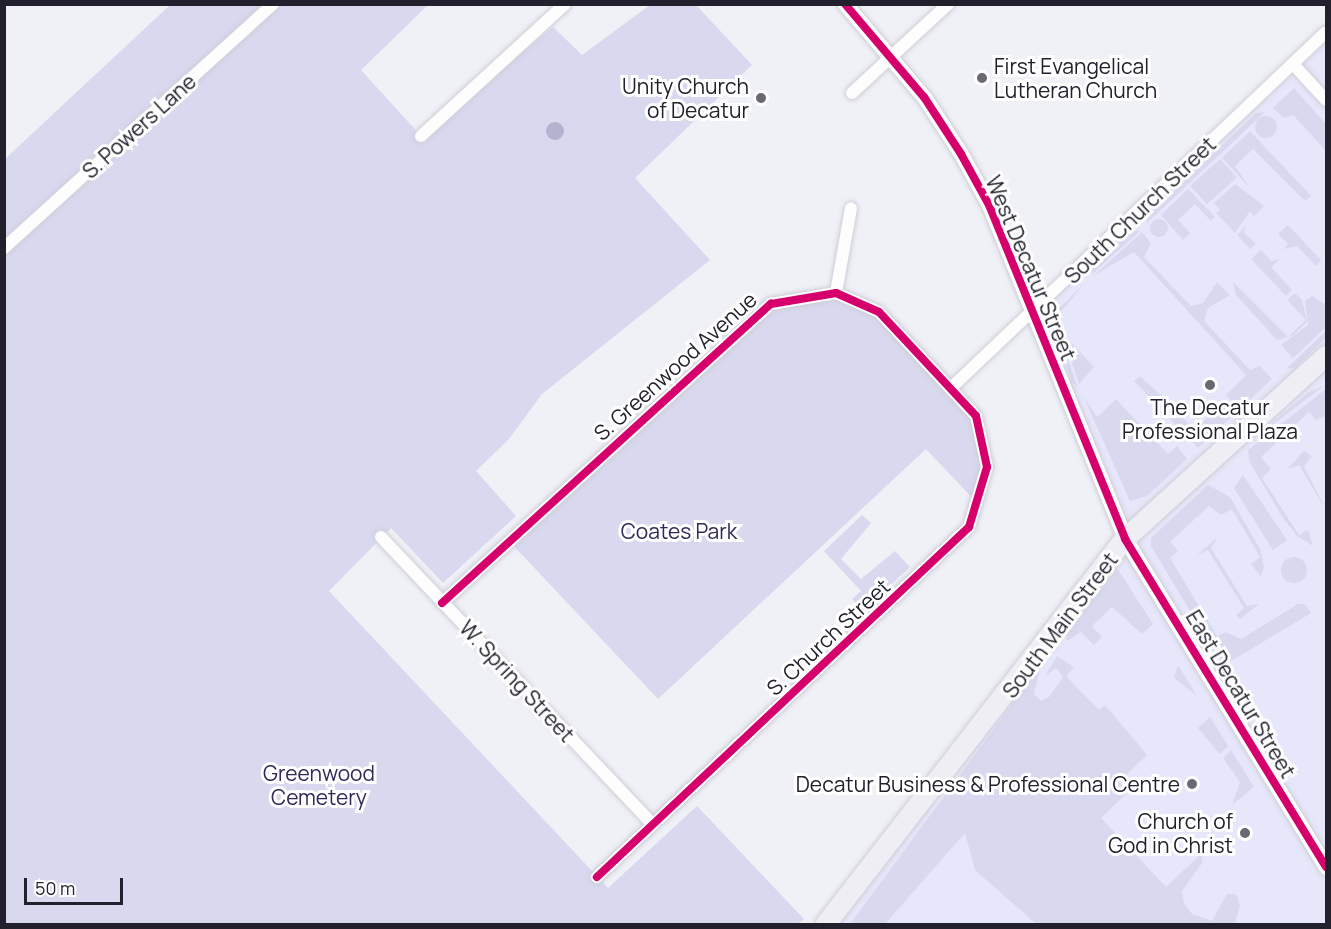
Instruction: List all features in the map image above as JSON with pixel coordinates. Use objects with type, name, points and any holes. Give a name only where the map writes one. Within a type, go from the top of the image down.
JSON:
[{"type":"main road","name":"South Main Street","points":[[826,924],[1125,539],[1324,362]]},
{"type":"street","name":"S. Powers Lane","points":[[4,248],[273,4]]},
{"type":"street","points":[[421,136],[565,4]]},
{"type":"street","name":"West Decatur Street","points":[[845,4],[924,97],[984,195],[1125,539]]},
{"type":"street","points":[[852,93],[948,4]]},
{"type":"street","name":"South Church Street","points":[[953,386],[1326,32]]},
{"type":"street","points":[[1293,64],[1326,100]]},
{"type":"street","points":[[836,293],[851,208]]},
{"type":"street","name":"S. Greenwood Avenue","points":[[442,603],[754,316],[796,296],[836,293],[879,312],[953,386]]},
{"type":"street","name":"S. Church Street","points":[[597,877],[969,527],[982,497],[986,457],[976,416],[953,386]]},
{"type":"street","name":"W. Spring Street","points":[[381,537],[652,824]]},
{"type":"street","name":"East Decatur Street","points":[[1125,539],[1326,867]]},
{"type":"shaded area","points":[[1326,42],[1326,924],[833,924],[1131,540],[1037,313]]},
{"type":"shaded area","points":[[555,122],[561,125],[564,131],[561,137],[555,140],[549,137],[546,131],[549,125]]},
{"type":"green space","name":"Greenwood Cemetery","points":[[170,5],[428,5],[361,70],[421,136],[553,27],[582,55],[650,5],[696,5],[752,65],[635,178],[710,260],[542,394],[509,439],[476,471],[516,516],[443,583],[391,528],[329,591],[608,888],[697,806],[804,919],[798,924],[5,924],[5,159]]},
{"type":"green space","points":[[1294,88],[1326,124],[1326,151],[1293,115],[1284,118],[1273,108]]},
{"type":"green space","points":[[1265,112],[1146,224],[1148,216],[1256,113]]},
{"type":"green space","points":[[1266,116],[1274,119],[1277,127],[1274,135],[1266,138],[1258,135],[1255,127],[1258,119]]},
{"type":"green space","points":[[1250,131],[1311,196],[1305,201],[1253,149],[1235,166],[1250,188],[1222,158]]},
{"type":"green space","points":[[1220,159],[1237,178],[1207,204],[1190,186]]},
{"type":"green space","points":[[1235,184],[1264,206],[1254,216],[1250,211],[1235,233],[1216,213],[1220,210],[1214,203]]},
{"type":"green space","points":[[1188,189],[1215,217],[1211,221],[1195,204],[1178,220],[1190,233],[1183,240],[1161,215]]},
{"type":"green space","points":[[1159,219],[1165,222],[1168,228],[1165,234],[1159,237],[1153,234],[1150,228],[1153,222]]},
{"type":"green space","points":[[1288,225],[1321,260],[1316,266],[1297,246],[1284,249],[1288,244],[1278,234]]},
{"type":"green space","points":[[1246,226],[1244,232],[1256,244],[1250,249],[1237,235]]},
{"type":"green space","points":[[1133,230],[1140,231],[1092,274],[1090,271]]},
{"type":"green space","points":[[1142,232],[1151,243],[1144,257],[1191,306],[1203,303],[1217,282],[1230,295],[1208,308],[1204,321],[1250,370],[1260,366],[1272,379],[1240,409],[1226,395],[1246,375],[1134,252],[1093,276]]},
{"type":"green space","points":[[1261,250],[1271,261],[1280,259],[1271,267],[1292,290],[1286,296],[1251,259]]},
{"type":"green space","points":[[1233,282],[1288,337],[1306,320],[1287,300],[1295,293],[1302,300],[1307,320],[1306,323],[1292,336],[1277,340],[1236,295]]},
{"type":"green space","points":[[1083,285],[1059,314],[1066,337],[1094,367],[1079,384],[1055,312]]},
{"type":"green space","name":"Coates Park","points":[[836,293],[879,312],[964,397],[983,437],[980,506],[926,449],[658,699],[509,541],[771,304]]},
{"type":"green space","points":[[1312,296],[1326,305],[1326,327],[1293,358],[1281,345],[1308,325],[1305,301]]},
{"type":"green space","points":[[1053,315],[1077,386],[1071,381]]},
{"type":"green space","points":[[1326,331],[1326,338],[1295,368],[1287,368]]},
{"type":"green space","points":[[1140,376],[1164,398],[1157,405],[1134,381]]},
{"type":"green space","points":[[1324,386],[1252,440],[1309,392]]},
{"type":"green space","points":[[1326,389],[1326,416],[1316,420],[1309,412],[1261,457],[1271,469],[1262,478],[1299,535],[1308,530],[1313,546],[1297,536],[1283,518],[1249,461],[1248,450]]},
{"type":"green space","points":[[1084,398],[1097,417],[1116,399],[1168,454],[1177,446],[1187,459],[1147,496],[1130,501]]},
{"type":"green space","points":[[1226,400],[1237,412],[1198,448],[1187,436]]},
{"type":"green space","points":[[1167,401],[1191,427],[1184,433],[1160,408]]},
{"type":"green space","points":[[1304,451],[1312,456],[1304,466],[1326,510],[1299,465],[1287,469]]},
{"type":"green space","points":[[1243,475],[1287,540],[1273,550],[1234,488]]},
{"type":"green space","points":[[1208,485],[1230,497],[1260,549],[1264,567],[1261,577],[1251,564],[1260,557],[1232,509],[1221,515],[1209,506],[1170,542],[1178,551],[1170,558],[1217,636],[1226,632],[1241,639],[1298,604],[1305,604],[1311,613],[1223,666],[1151,546],[1151,538]]},
{"type":"green space","points":[[862,515],[871,523],[841,559],[861,579],[895,551],[910,567],[863,610],[852,599],[861,591],[824,551]]},
{"type":"green space","points":[[1218,537],[1211,548],[1247,606],[1259,604],[1240,619],[1236,615],[1244,608],[1208,550],[1197,555]]},
{"type":"green space","points":[[1294,557],[1303,561],[1307,570],[1303,579],[1294,583],[1285,579],[1281,570],[1285,561]]},
{"type":"green space","points":[[1117,568],[1153,624],[1142,634],[1112,607],[1092,626],[1102,637],[1094,645],[1081,632],[1067,641],[1066,634]]},
{"type":"green space","points":[[1057,656],[1074,667],[1066,676],[1099,710],[1105,705],[1147,755],[1119,782],[1128,792],[1101,818],[1166,887],[1201,854],[1203,862],[1182,891],[1184,904],[1192,914],[1212,921],[1227,894],[1236,894],[1240,905],[1235,924],[1036,924],[975,870],[965,833],[885,924],[850,924],[1041,665],[1034,694],[1041,701],[1049,697],[1063,677],[1056,668],[1045,676]]},
{"type":"green space","points":[[1178,665],[1197,696],[1174,678]]},
{"type":"green space","points":[[1210,717],[1228,746],[1220,754],[1198,728]]},
{"type":"green space","points":[[1231,750],[1254,787],[1232,805],[1240,782],[1223,758]]},
{"type":"cycle path","points":[[845,4],[924,97],[961,154],[989,205],[1125,539],[1326,867]]},
{"type":"cycle path","points":[[442,603],[771,304],[836,293],[879,312],[976,416],[987,467],[969,527],[597,877]]},
{"type":"place","name":"First Evangelical Lutheran Church","points":[[982,78]]},
{"type":"place","name":"Unity Church of Decatur","points":[[761,98]]},
{"type":"place","name":"The Decatur Professional Plaza","points":[[1210,385]]},
{"type":"place","name":"Decatur Business & Professional Centre","points":[[1192,784]]},
{"type":"place","name":"Church of God in Christ","points":[[1245,833]]}]
